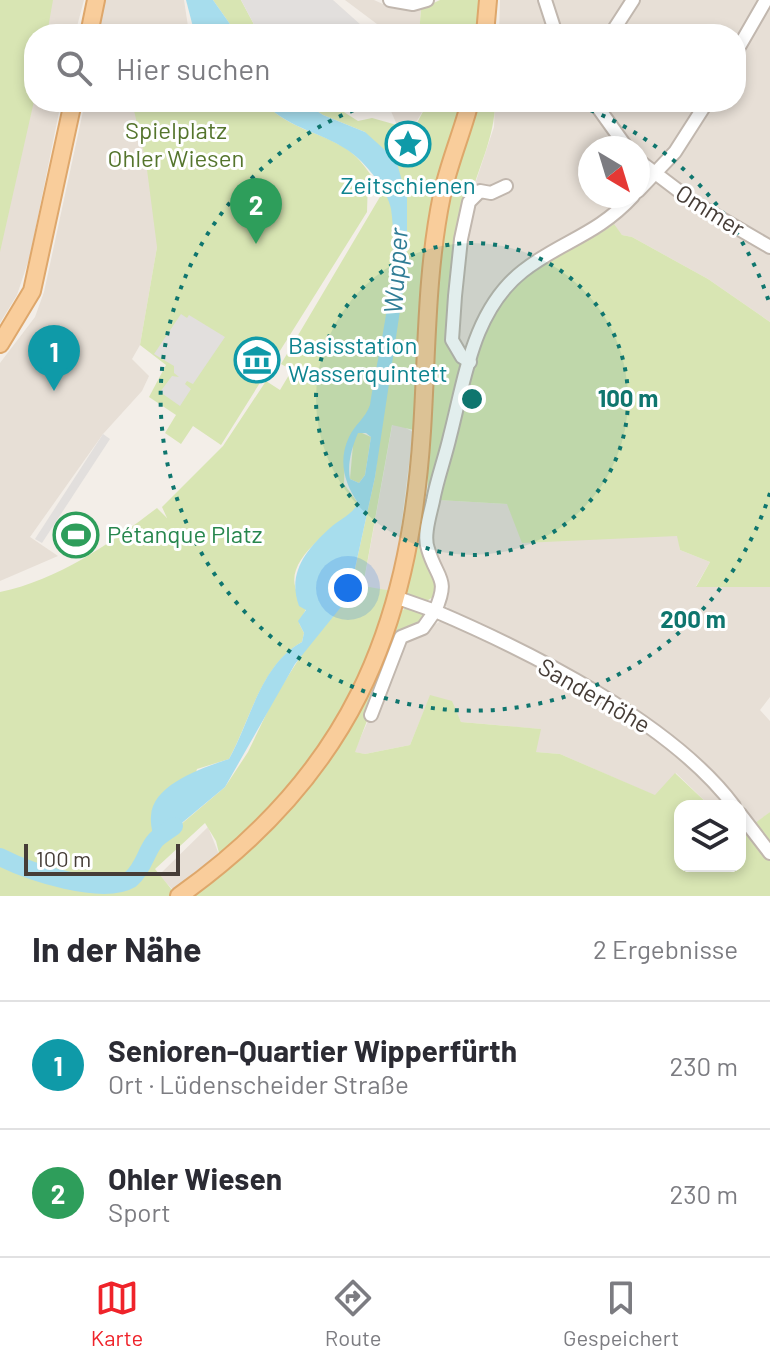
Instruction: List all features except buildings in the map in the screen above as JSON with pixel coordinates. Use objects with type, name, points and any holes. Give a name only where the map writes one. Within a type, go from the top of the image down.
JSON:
[{"type":"main road","points":[[91,24],[96,0]]},
{"type":"main road","points":[[486,24],[488,0]]},
{"type":"main road","points":[[0,344],[32,291],[71,112]]},
{"type":"main road","points":[[179,896],[254,834],[319,762],[367,680],[398,598],[418,481],[430,286],[439,216],[467,112]]},
{"type":"street","points":[[390,0],[413,4],[427,0]]},
{"type":"street","points":[[545,0],[553,24]]},
{"type":"street","points":[[617,24],[633,0]]},
{"type":"street","points":[[746,35],[766,0]]},
{"type":"street","points":[[601,112],[618,136]]},
{"type":"street","points":[[651,173],[675,152],[701,112]]},
{"type":"street","name":"Ommer","points":[[651,173],[770,247]]},
{"type":"street","points":[[470,362],[462,357],[452,340],[461,239],[469,202],[480,191],[491,193],[506,186]]},
{"type":"street","points":[[371,715],[401,637],[423,628],[435,611],[444,587],[427,549],[428,527],[470,362],[485,317],[508,284],[526,269],[602,226],[621,208]]},
{"type":"street","name":"Sanderhöhe","points":[[398,598],[435,611],[624,710],[714,779],[730,800]]},
{"type":"street","points":[[746,822],[770,853]]},
{"type":"shaded area","points":[[0,0],[84,0],[78,24],[24,24],[24,112],[59,112],[30,256],[17,295],[0,323]]},
{"type":"shaded area","points":[[104,0],[184,0],[188,24],[100,24]]},
{"type":"shaded area","points":[[241,0],[333,0],[360,24],[254,24]]},
{"type":"shaded area","points":[[345,0],[374,0],[394,9],[421,9],[420,24],[377,24]]},
{"type":"shaded area","points":[[500,0],[770,0],[770,322],[708,279],[632,237],[622,235],[605,215],[516,267],[486,301],[464,350],[452,340],[469,202],[494,127],[495,112],[746,112],[746,24],[499,24]]},
{"type":"shaded area","points":[[83,112],[169,112],[157,247],[140,345],[132,359],[149,376],[142,391],[103,434],[30,537],[58,556],[0,581],[0,363],[35,317],[44,292]]},
{"type":"shaded area","points":[[391,112],[422,112],[408,136],[397,125]]},
{"type":"shaded area","points":[[181,314],[187,318],[189,315],[225,337],[193,384],[187,381],[185,384],[191,389],[180,406],[160,392],[172,376],[179,377],[174,373],[174,366],[154,354]]},
{"type":"shaded area","points":[[393,421],[413,432],[393,591],[363,587]]},
{"type":"shaded area","points":[[103,434],[110,439],[42,543],[35,539]]},
{"type":"shaded area","points":[[438,500],[507,504],[651,536],[678,536],[680,550],[710,562],[696,586],[770,587],[770,697],[760,710],[770,721],[770,812],[746,831],[746,800],[704,800],[676,773],[656,796],[560,754],[535,752],[540,729],[461,722],[451,702],[430,696],[410,745],[365,754],[354,752],[404,641],[443,620],[450,610],[442,602],[445,576],[432,547]]},
{"type":"shaded area","points":[[208,827],[220,857],[175,892],[159,875]]},
{"type":"green space","points":[[0,0],[53,0],[49,24],[24,24],[24,112],[32,112],[0,252]]},
{"type":"green space","points":[[213,0],[241,0],[254,24],[230,24]]},
{"type":"green space","points":[[440,0],[480,0],[479,24],[420,24],[421,9]]},
{"type":"green space","name":"Spielplatz Ohler Wiesen","points":[[134,112],[274,112],[347,149],[380,188],[368,180],[367,212],[221,445],[193,426],[181,444],[165,433],[176,415],[149,397],[166,365],[140,345],[157,247],[146,162]]},
{"type":"green space","points":[[318,112],[344,112],[358,121],[372,118],[397,125],[407,142],[423,112],[494,112],[489,141],[472,191],[462,243],[458,320],[461,372],[428,494],[427,433],[392,425],[363,586],[393,591],[366,667],[341,716],[312,761],[277,802],[220,857],[216,841],[205,823],[155,869],[177,896],[0,896],[0,592],[43,579],[83,559],[157,508],[167,518],[162,507],[223,446],[266,381],[280,390],[292,370],[281,364],[384,190],[365,132]],"holes":[[[381,427],[375,477],[354,573],[274,698],[248,752],[225,787],[179,826],[197,769],[229,759],[266,679],[288,652],[302,642],[304,633],[299,623],[306,609],[295,586],[299,564],[315,544],[354,511],[358,503],[344,484],[345,454],[353,445],[350,479],[359,483],[365,475],[371,437],[362,433]]]},
{"type":"green space","points":[[614,224],[622,235],[632,237],[708,279],[770,322],[770,587],[696,587],[710,562],[680,550],[677,536],[522,543],[507,504],[438,500],[467,381],[490,321],[505,297],[533,269]]},
{"type":"green space","points":[[415,543],[424,547],[441,586],[425,602],[404,593]]},
{"type":"green space","points":[[408,607],[426,612],[429,617],[400,635],[355,752],[365,754],[410,745],[430,695],[452,701],[461,722],[541,729],[536,752],[560,754],[655,795],[675,773],[704,800],[674,800],[674,872],[746,872],[746,830],[770,812],[770,896],[189,896],[218,874],[372,682],[401,611]]},
{"type":"water","points":[[186,0],[213,0],[230,24],[192,24]]},
{"type":"water","points":[[274,112],[318,112],[365,132],[396,160],[407,198],[407,264],[375,477],[354,573],[341,607],[295,664],[225,787],[159,842],[154,841],[151,825],[154,805],[160,795],[181,778],[229,759],[266,679],[276,664],[302,642],[304,633],[298,621],[306,610],[299,606],[295,583],[301,563],[321,536],[358,503],[346,479],[344,454],[349,437],[370,405],[391,281],[391,209],[376,179],[353,154]],"holes":[[[358,433],[371,437],[365,475],[359,483],[350,479],[349,467]]]},
{"type":"waterway","name":"Wupper","points":[[0,857],[66,880],[119,884],[131,879],[156,840],[174,826]]},
{"type":"place","name":"Zeitschienen","points":[[408,144]]},
{"type":"place","name":"Ohler Wiesen","points":[[256,244]]},
{"type":"place","name":"Basisstation Wasserquintett","points":[[257,360]]},
{"type":"place","name":"Senioren-Quartier Wipperfürth","points":[[54,391]]},
{"type":"place","name":"Pétanque Platz","points":[[76,535]]}]
